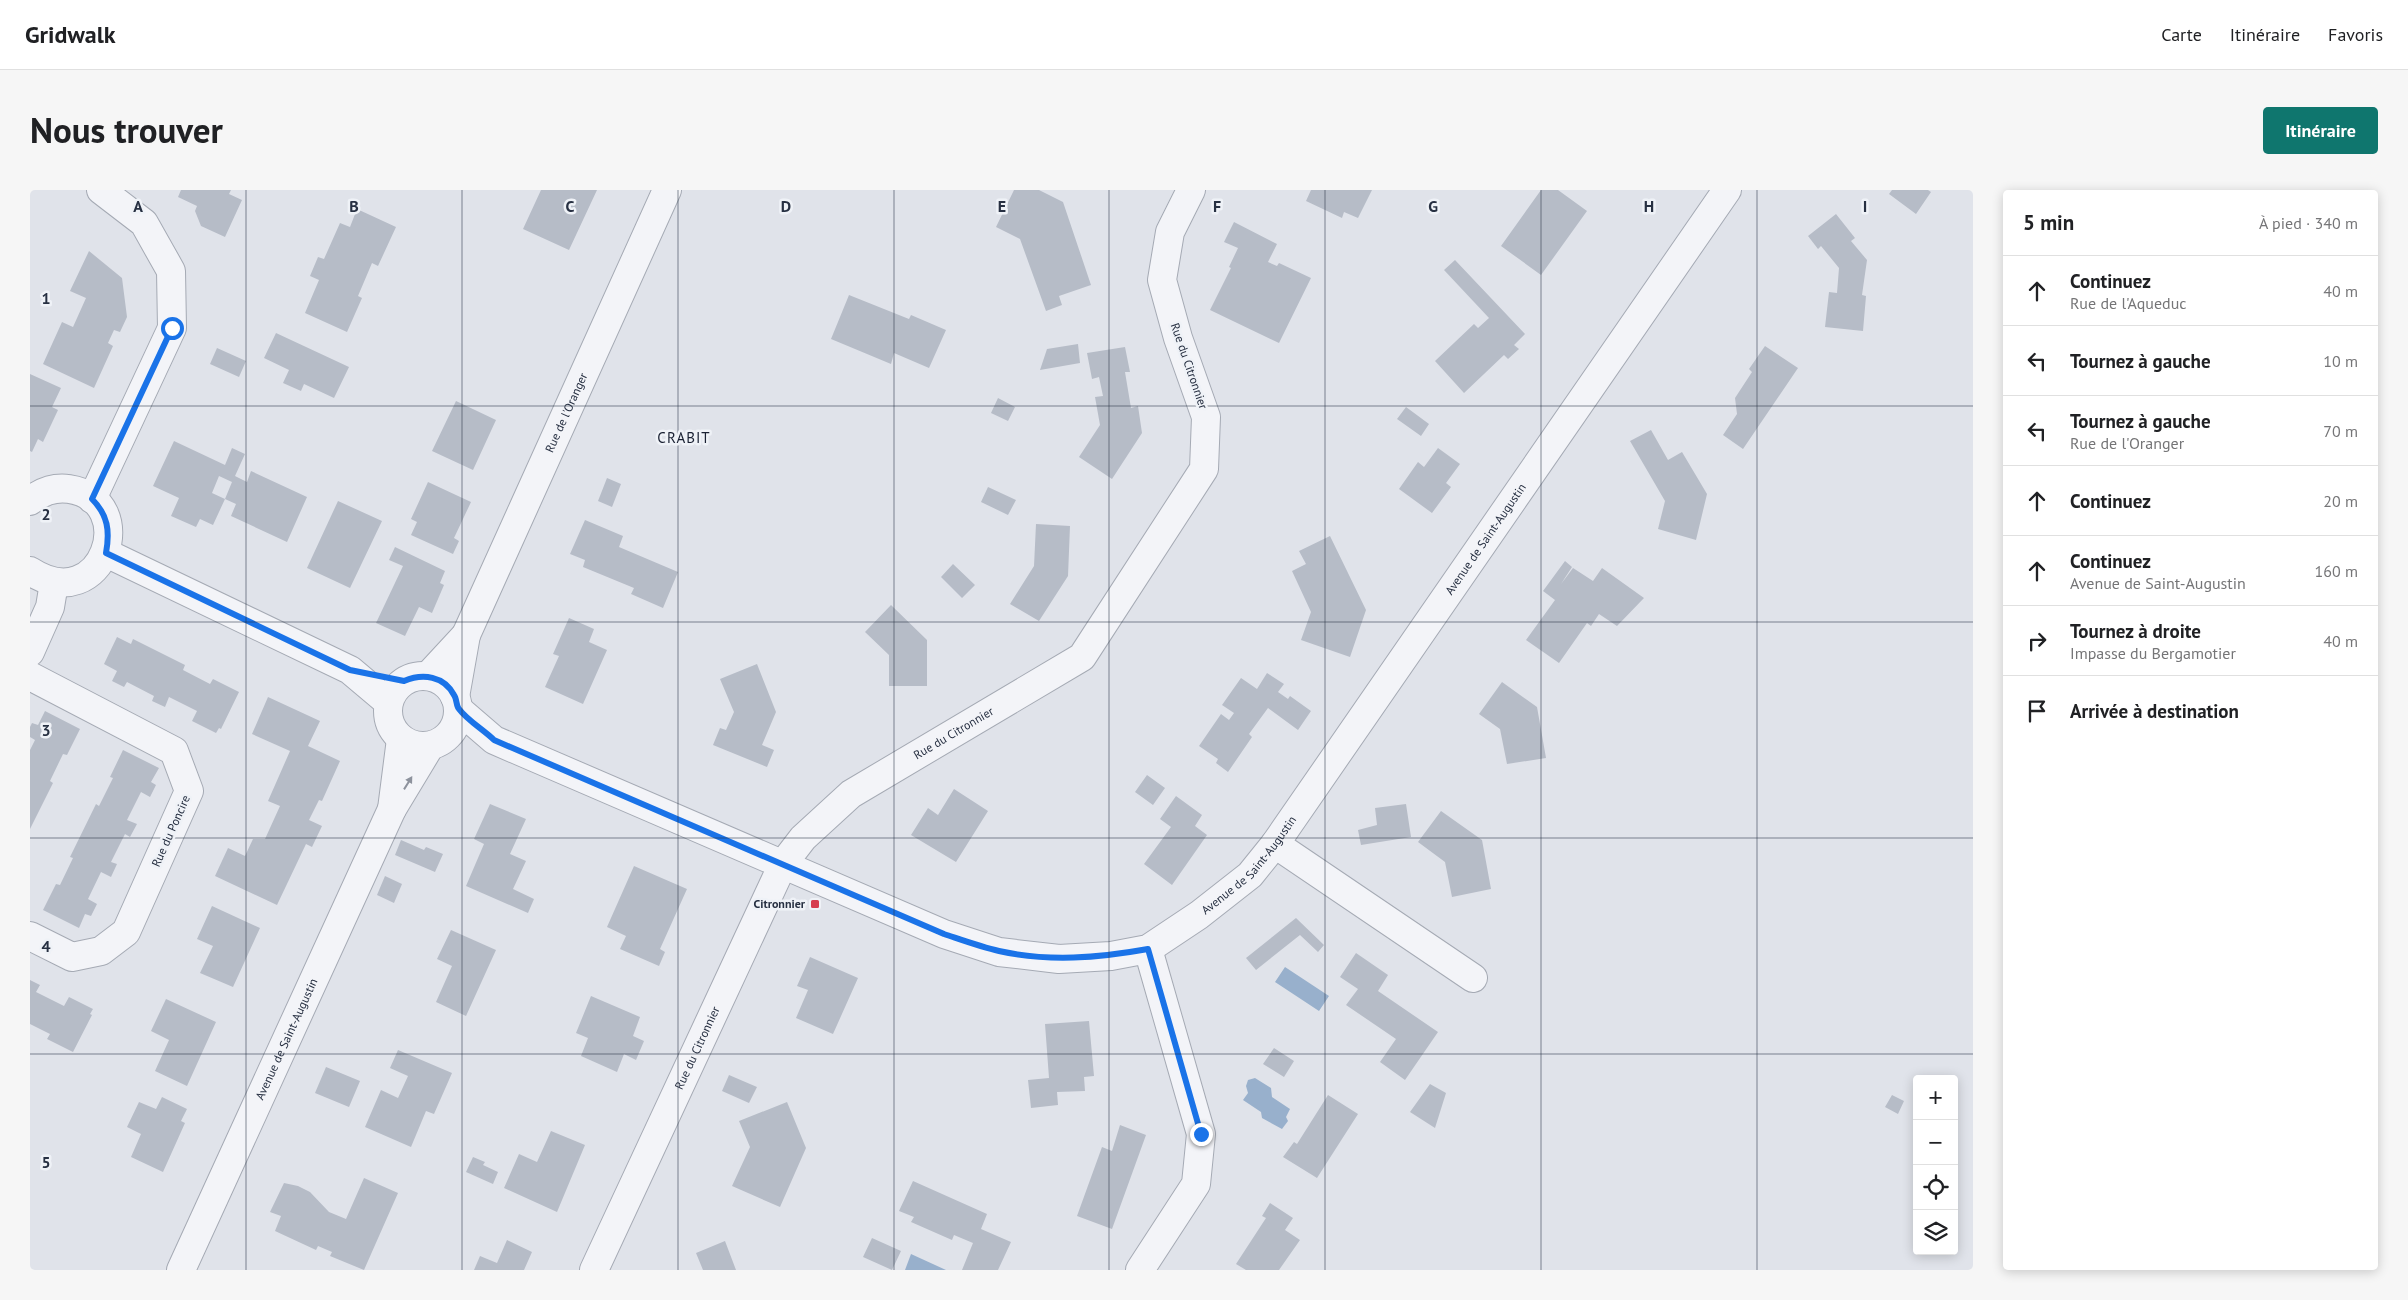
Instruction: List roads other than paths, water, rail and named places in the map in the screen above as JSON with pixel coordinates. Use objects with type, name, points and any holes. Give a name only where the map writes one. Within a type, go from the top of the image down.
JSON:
[{"type":"street","points":[[92,499],[172,328],[170,271],[144,223],[127,199],[101,190]]},
{"type":"street","name":"Rue de l'Oranger","points":[[457,703],[466,635],[667,190]]},
{"type":"street","name":"Rue du Citronnier","points":[[594,1270],[783,864],[803,838],[851,794],[1082,657],[1204,469],[1206,417],[1178,338],[1162,280],[1170,232],[1191,190]]},
{"type":"street","name":"Avenue de Saint-Augustin","points":[[457,703],[494,740],[944,934],[999,952],[1059,959],[1111,956],[1148,949],[1200,915],[1250,875],[1275,844],[1727,190]]},
{"type":"street","points":[[30,501],[37,495],[59,488],[78,491],[92,499],[100,507],[107,522],[109,536],[106,553],[98,567],[85,577],[71,582],[54,583],[44,580],[30,571]]},
{"type":"street","points":[[106,553],[350,670],[407,686],[443,682],[457,703],[456,723],[438,743],[416,746],[401,739],[393,731],[388,718],[407,686]]},
{"type":"street","points":[[30,652],[50,607],[54,583]]},
{"type":"street","name":"Rue de l'Oranger","points":[[407,686],[466,635]]},
{"type":"street","name":"Rue du Poncire","points":[[30,676],[174,752],[189,791],[126,932],[101,951],[72,957],[30,936]]},
{"type":"street","name":"Avenue de Saint-Augustin","points":[[392,809],[401,739]]},
{"type":"street","name":"Avenue de Saint-Augustin","points":[[181,1270],[392,809],[438,743],[494,740]]},
{"type":"street","points":[[1275,844],[1473,978]]},
{"type":"street","points":[[1140,1270],[1196,1184],[1201,1134],[1148,949]]},
{"type":"water","points":[[1285,967],[1329,996],[1319,1011],[1275,982]]},
{"type":"water","points":[[1255,1078],[1271,1088],[1272,1097],[1290,1109],[1286,1117],[1288,1121],[1282,1129],[1262,1118],[1261,1112],[1243,1100],[1248,1093],[1246,1086],[1248,1080]]},
{"type":"water","points":[[911,1254],[946,1270],[905,1270]]},
{"type":"place","name":"Citronnier","points":[[815,904]]},
{"type":"district","name":"CRABIT","points":[[684,438]]}]
